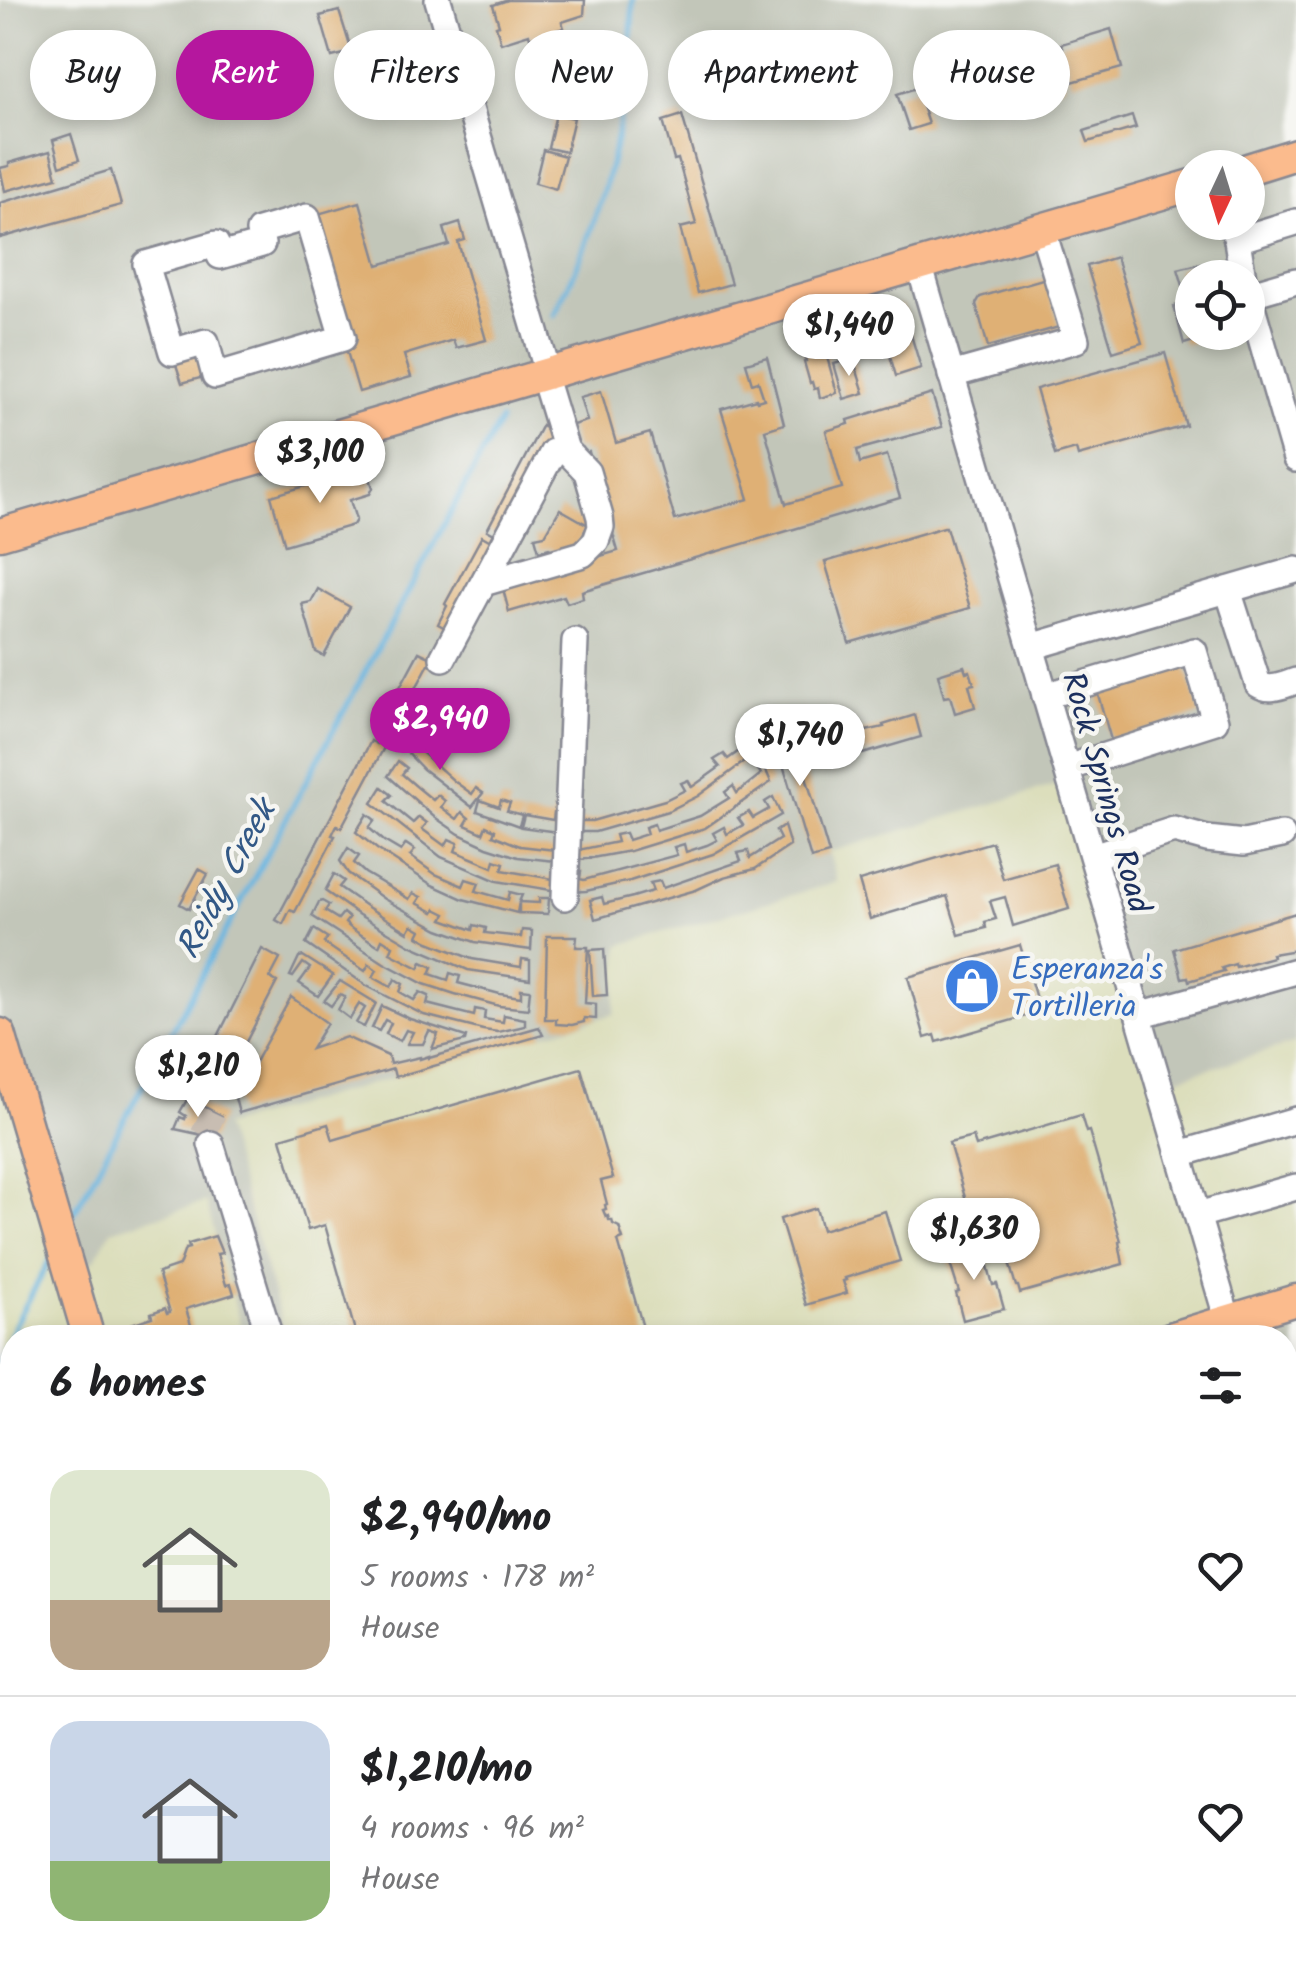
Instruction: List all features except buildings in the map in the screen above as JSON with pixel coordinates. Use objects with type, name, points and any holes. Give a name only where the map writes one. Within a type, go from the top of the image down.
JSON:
[{"type":"main road","points":[[1265,163],[1296,154]]},
{"type":"main road","points":[[0,534],[1175,190]]},
{"type":"main road","points":[[0,1034],[84,1325]]},
{"type":"main road","points":[[1239,1325],[1296,1300]]},
{"type":"street","points":[[438,0],[566,450],[587,472],[600,517],[596,541],[582,554],[483,583]]},
{"type":"street","points":[[307,217],[343,338],[215,376],[206,342],[172,352],[146,264],[216,244],[220,256],[262,244],[259,231],[307,217]]},
{"type":"street","points":[[1265,226],[1296,222]]},
{"type":"street","points":[[951,375],[1076,340],[1042,228]]},
{"type":"street","name":"Rock Springs Road","points":[[919,264],[1229,1325]]},
{"type":"street","points":[[1265,290],[1296,282]]},
{"type":"street","points":[[1265,332],[1285,377],[1294,446]]},
{"type":"street","points":[[443,658],[553,452],[566,450]]},
{"type":"street","points":[[1031,647],[1228,590],[1294,579]]},
{"type":"street","points":[[1228,590],[1258,684],[1273,688],[1296,681]]},
{"type":"street","points":[[565,897],[576,641]]},
{"type":"street","points":[[1046,696],[1194,651],[1215,720],[1067,768]]},
{"type":"street","points":[[1092,856],[1174,830],[1244,843],[1282,834]]},
{"type":"street","points":[[1139,1015],[1296,971]]},
{"type":"street","points":[[1180,1154],[1296,1120]]},
{"type":"street","points":[[204,1141],[266,1325]]},
{"type":"street","points":[[1198,1215],[1296,1187]]},
{"type":"shaded area","points":[[0,0],[1296,0],[1296,1043],[1159,1083],[1070,781],[829,852],[837,882],[620,945],[614,1014],[224,1126],[282,1325],[240,1325],[206,1202],[111,1230],[94,1261],[69,1268],[0,1034]]},
{"type":"shaded area","points":[[549,407],[1070,781],[1159,1083],[1296,1043],[1296,1300],[1255,1325],[283,1325],[244,1192],[206,1202],[241,1325],[0,1325],[0,1034],[108,1236]]},
{"type":"shaded area","points":[[1296,1300],[1296,1325],[1253,1325]]},
{"type":"waterway","name":"Reidy Creek","points":[[554,315],[583,251],[612,159],[624,96],[633,0]]},
{"type":"waterway","name":"Reidy Creek","points":[[67,1226],[500,421]]},
{"type":"waterway","name":"Reidy Creek","points":[[15,1325],[53,1254]]},
{"type":"tunnel","points":[[203,1135],[214,1112]]},
{"type":"place","name":"Esperanza's Tortilleria","points":[[972,986]]}]
